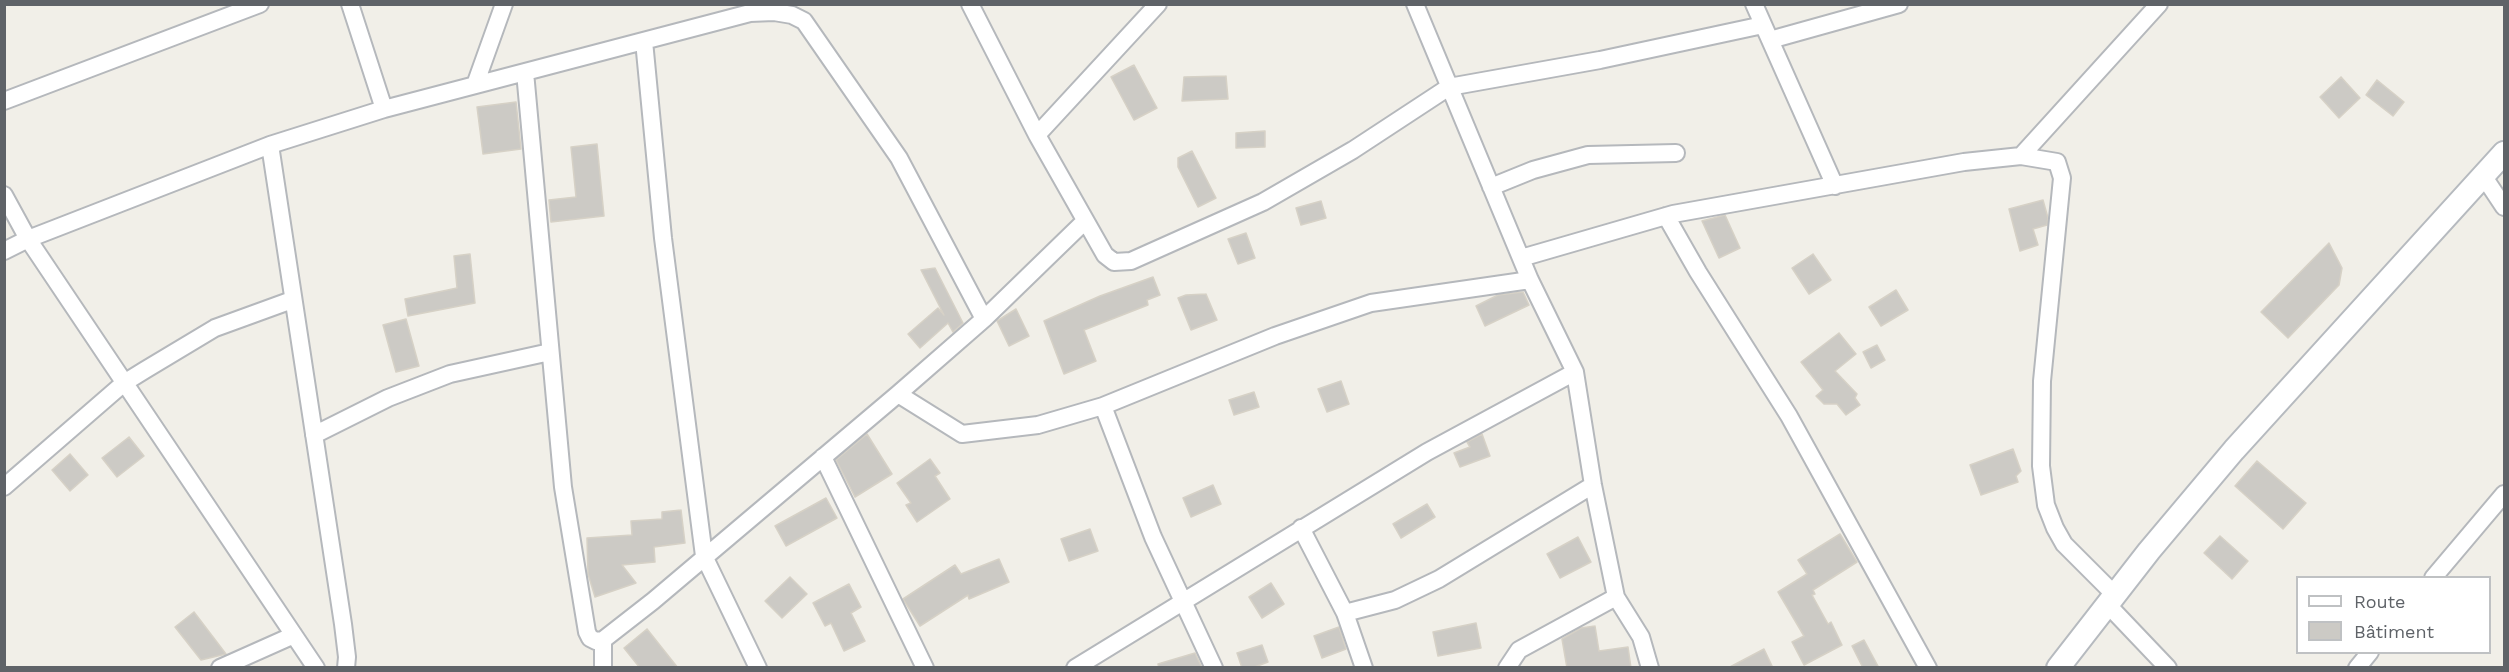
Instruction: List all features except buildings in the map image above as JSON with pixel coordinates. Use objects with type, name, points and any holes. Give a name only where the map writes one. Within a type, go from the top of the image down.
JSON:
[{"type":"main road","points":[[2058,668],[2149,551],[2234,450],[2505,153]]},
{"type":"street","points":[[4,101],[260,4]]},
{"type":"street","points":[[350,4],[384,109]]},
{"type":"street","points":[[475,85],[504,4]]},
{"type":"street","points":[[970,4],[1037,135],[1085,221],[1106,255],[1114,262],[1131,261],[1263,202],[1353,150],[1449,87],[1767,33],[1899,4]]},
{"type":"street","points":[[1037,135],[1142,11],[1158,4]]},
{"type":"street","points":[[1415,4],[1530,280],[1575,372],[1593,485],[1616,597],[1641,637],[1650,668]]},
{"type":"street","points":[[1754,4],[1835,186]]},
{"type":"street","points":[[2021,156],[2159,4]]},
{"type":"street","points":[[4,250],[270,145],[384,109],[750,13],[774,12],[792,15],[804,21],[899,158],[984,319]]},
{"type":"street","points":[[644,40],[663,238],[704,556],[758,668]]},
{"type":"street","points":[[525,72],[562,487],[587,632],[590,638],[596,641],[603,640],[653,601],[898,394],[984,319],[1085,221]]},
{"type":"street","points":[[270,145],[343,624],[346,668]]},
{"type":"street","points":[[1491,188],[1533,170],[1588,155],[1677,153]]},
{"type":"street","points":[[1521,258],[1666,216],[1964,162],[2021,156],[2057,162],[2062,178],[2042,381],[2041,466],[2046,505],[2064,544],[2168,668]]},
{"type":"street","points":[[2484,177],[2505,207]]},
{"type":"street","points":[[4,195],[28,240],[316,668]]},
{"type":"street","points":[[1666,216],[1698,272],[1789,416],[1928,668]]},
{"type":"street","points":[[898,394],[962,434],[1038,425],[1103,406],[1275,336],[1371,303],[1530,280]]},
{"type":"street","points":[[4,487],[124,383],[179,347],[215,328],[292,300]]},
{"type":"street","points":[[314,435],[388,398],[450,374],[550,352]]},
{"type":"street","points":[[1075,668],[1427,452],[1575,372]]},
{"type":"street","points":[[1103,406],[1153,537],[1214,668]]},
{"type":"street","points":[[823,457],[925,668]]},
{"type":"street","points":[[1345,613],[1395,600],[1439,579],[1593,485]]},
{"type":"street","points":[[2435,576],[2505,494]]},
{"type":"street","points":[[1301,528],[1345,613],[1364,668]]},
{"type":"street","points":[[1507,668],[1518,650],[1616,597]]},
{"type":"street","points":[[220,668],[294,635]]},
{"type":"street","points":[[603,640],[603,668]]},
{"type":"street","points":[[2357,668],[2368,654]]}]
